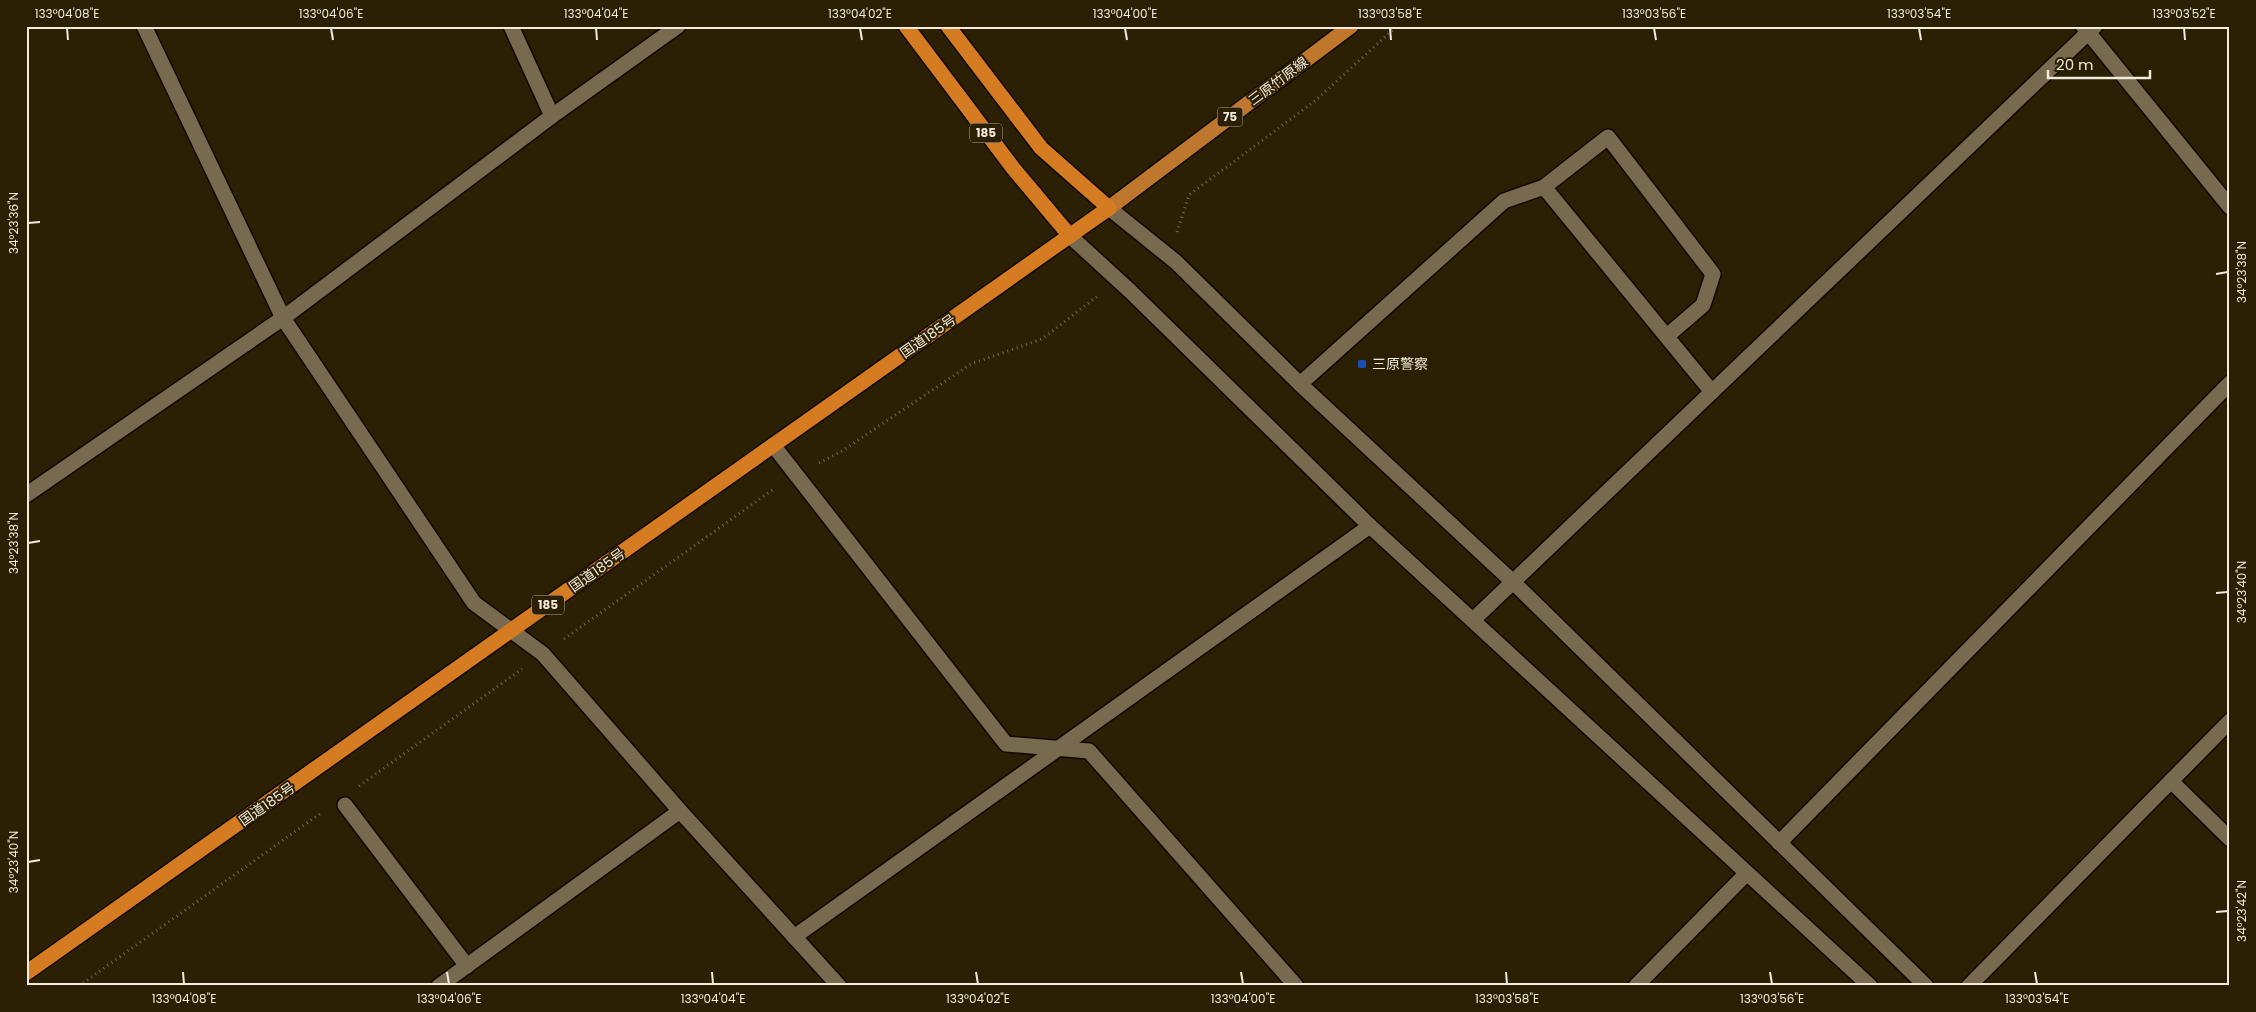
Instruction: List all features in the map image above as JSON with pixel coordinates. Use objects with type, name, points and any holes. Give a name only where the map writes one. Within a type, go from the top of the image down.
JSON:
[{"type":"highway","name":"185","points":[[906,26],[1013,168],[1070,236]]},
{"type":"highway","name":"185","points":[[948,26],[1041,148],[1110,208]]},
{"type":"highway","name":"国道185号","points":[[26,973],[1110,208]]},
{"type":"main road","name":"三原竹原線","points":[[1110,208],[1351,26]]},
{"type":"street","points":[[144,26],[283,318],[474,603],[510,632],[543,654],[680,812],[839,986]]},
{"type":"street","points":[[511,26],[552,116]]},
{"type":"street","points":[[27,491],[283,318],[552,116],[678,26]]},
{"type":"street","points":[[1474,620],[2089,28],[2230,208]]},
{"type":"street","points":[[1300,384],[1504,201],[1544,187],[1608,137],[1714,274],[1703,306],[1667,336]]},
{"type":"street","points":[[1544,187],[1712,392]]},
{"type":"street","points":[[1110,208],[1176,262],[1300,384],[1513,582],[1926,986]]},
{"type":"street","points":[[1070,236],[1370,526],[1474,620],[1746,874],[1870,986]]},
{"type":"street","points":[[1779,843],[2230,383]]},
{"type":"street","points":[[773,445],[1006,744],[1089,751],[1296,986]]},
{"type":"street","points":[[794,937],[1370,526]]},
{"type":"street","points":[[1969,986],[2230,721]]},
{"type":"street","points":[[2171,781],[2230,839]]},
{"type":"street","points":[[345,805],[467,966]]},
{"type":"street","points":[[439,986],[680,812]]},
{"type":"street","points":[[1636,986],[1746,874]]},
{"type":"path","points":[[1160,249],[1175,238],[1189,195],[1315,101],[1397,26]]},
{"type":"path","points":[[356,788],[774,488],[842,451],[970,364],[1042,339],[1118,281]]},
{"type":"path","points":[[79,986],[323,811]]},
{"type":"place","name":"三原警察","points":[[1362,364]]}]
